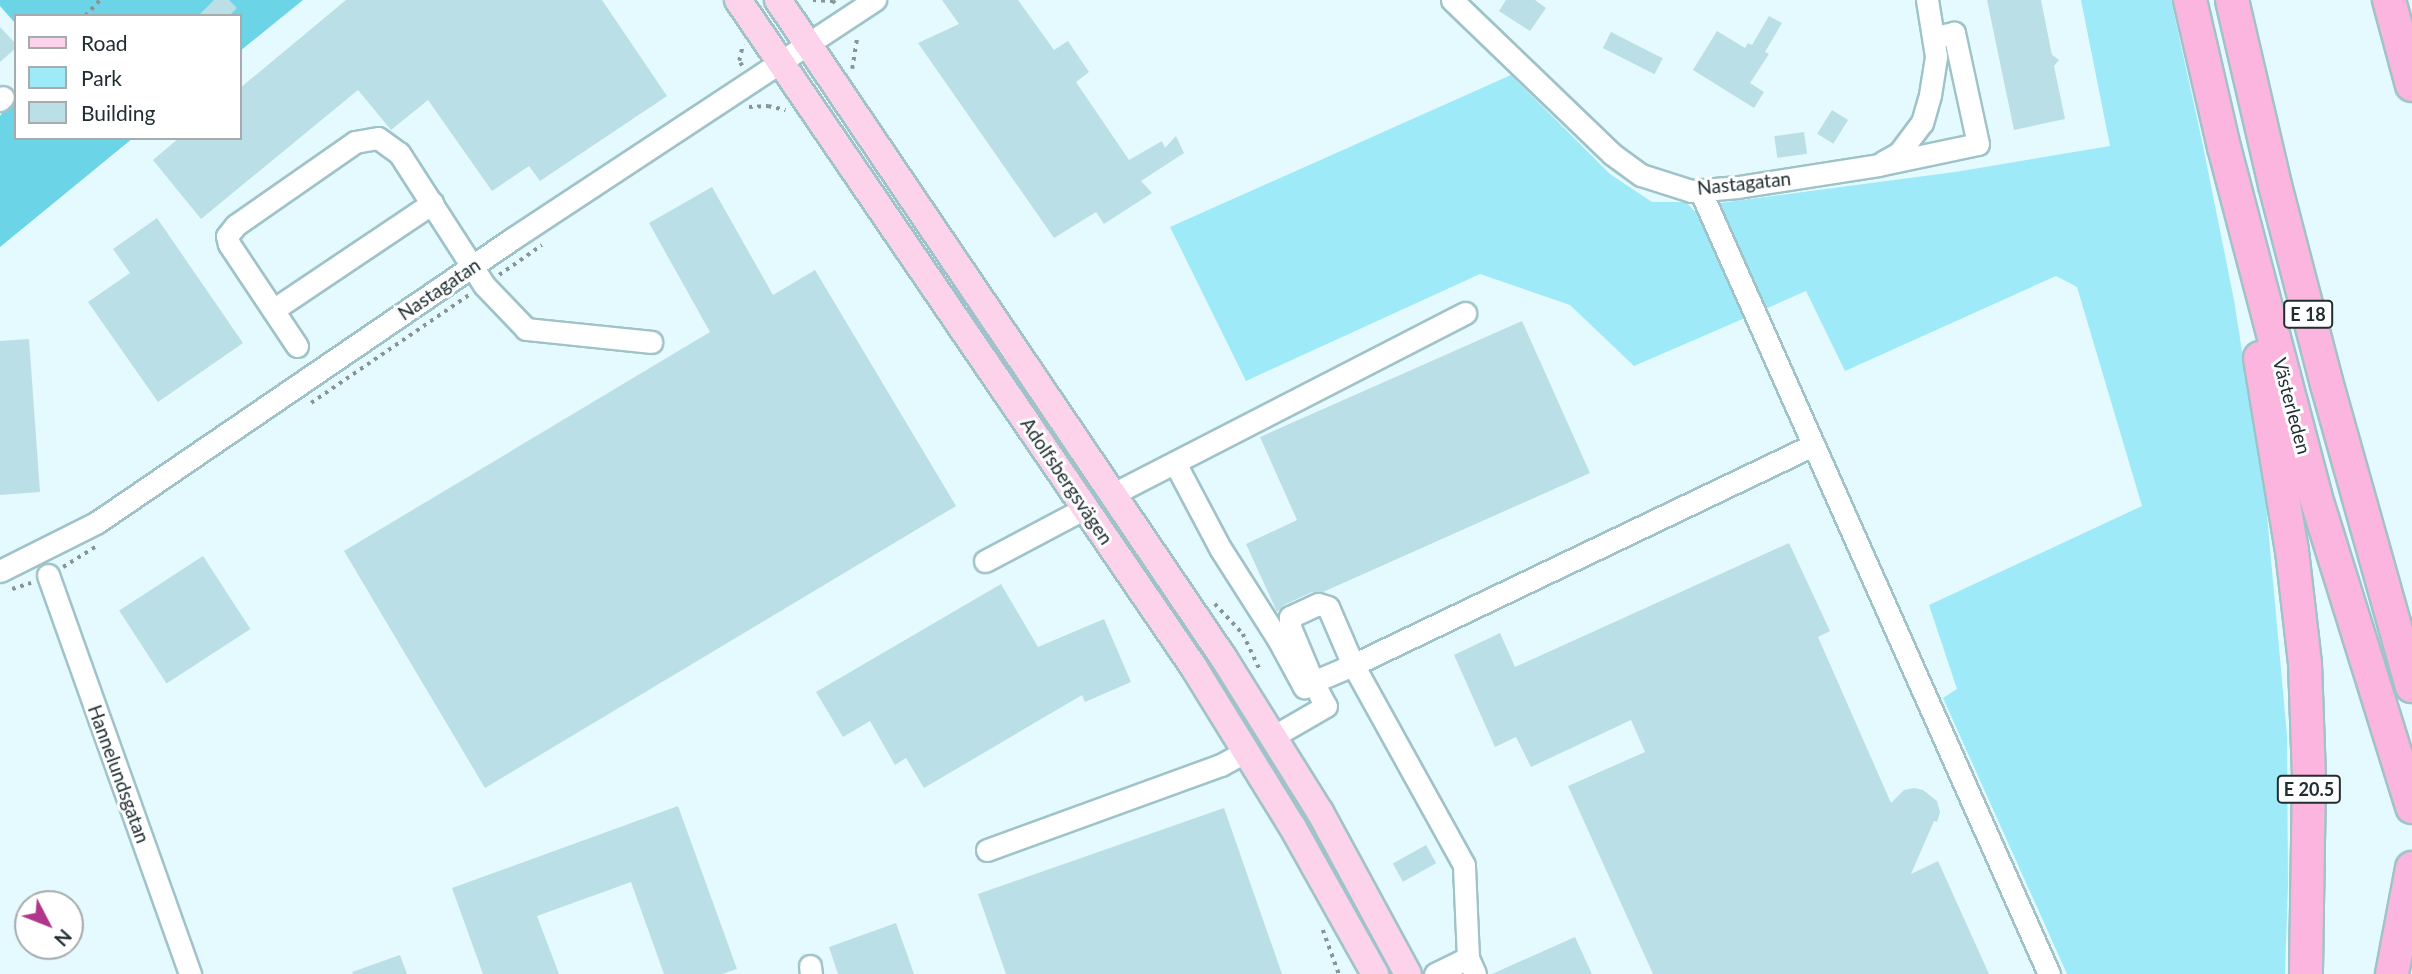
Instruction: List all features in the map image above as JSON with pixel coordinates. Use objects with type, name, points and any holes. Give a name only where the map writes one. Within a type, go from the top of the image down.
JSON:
[{"type":"highway","name":"Västerleden","points":[[2190,0],[2267,314],[2315,495],[2412,807]]},
{"type":"highway","name":"Västerleden","points":[[2232,0],[2292,250],[2412,686]]},
{"type":"highway","points":[[2390,6],[2402,27],[2412,56]]},
{"type":"highway","points":[[2390,6],[2412,85]]},
{"type":"highway","name":"E 20.5","points":[[2267,314],[2256,334],[2292,551],[2305,663],[2309,779],[2306,974]]},
{"type":"highway","points":[[2392,974],[2412,868]]},
{"type":"main road","name":"Adolfsbergsvägen","points":[[738,0],[1086,508],[1246,751],[1375,974]]},
{"type":"main road","name":"Adolfsbergsvägen","points":[[778,0],[1274,736],[1319,811],[1408,974]]},
{"type":"main road","points":[[1086,508],[1113,494]]},
{"type":"main road","points":[[1246,751],[1274,736]]},
{"type":"street","name":"Nastagatan","points":[[0,571],[96,523],[472,267],[875,0]]},
{"type":"street","name":"Nastagatan","points":[[1452,0],[1612,154],[1641,174],[1670,186],[1700,190],[1878,165],[1978,144],[1954,33],[1933,37]]},
{"type":"street","points":[[1878,165],[1899,153],[1922,123],[1936,56],[1927,0]]},
{"type":"street","points":[[297,346],[229,244],[227,236],[236,225],[355,142],[378,138],[388,143],[432,203],[484,285],[527,329],[651,342]]},
{"type":"street","points":[[1700,190],[2049,974]]},
{"type":"street","points":[[273,310],[432,203]]},
{"type":"street","points":[[1113,494],[1465,313]]},
{"type":"street","points":[[1175,463],[1220,548],[1304,687],[1813,445]]},
{"type":"street","points":[[985,561],[1086,508]]},
{"type":"street","name":"Hannelundsgatan","points":[[48,575],[190,974]]},
{"type":"street","points":[[1274,736],[1326,706],[1290,627],[1290,617],[1318,604],[1328,607],[1353,665],[1464,865],[1471,966],[1435,974]]},
{"type":"street","points":[[988,850],[1221,765],[1246,751]]},
{"type":"path","points":[[87,14],[100,0]]},
{"type":"path","points":[[813,0],[833,1],[836,4]]},
{"type":"path","points":[[742,34],[739,61],[768,106]]},
{"type":"path","points":[[855,80],[852,65],[859,38],[856,34]]},
{"type":"green space","points":[[2081,0],[2171,0],[2202,141],[2234,300],[2266,504],[2287,735],[2288,884],[2285,974],[2067,974],[1943,698],[1957,689],[1929,605],[2142,506],[2077,287],[2056,276],[1845,371],[1806,291],[1763,310],[1720,218],[1720,203],[1955,172],[2110,146]]},
{"type":"green space","points":[[1511,75],[1610,174],[1652,202],[1686,202],[1700,217],[1745,318],[1634,366],[1570,305],[1480,274],[1246,381],[1170,227]]},
{"type":"shaded area","points":[[0,0],[303,0],[242,49],[242,14],[14,14],[14,22],[0,6]]},
{"type":"shaded area","points":[[14,97],[14,140],[131,140],[0,247],[0,116]]},
{"type":"building","points":[[214,0],[229,0],[237,8],[231,14],[200,14]]},
{"type":"building","points":[[346,0],[602,0],[667,96],[540,181],[529,166],[492,191],[428,100],[391,130],[358,90],[201,219],[153,160],[177,140],[242,140],[242,86]]},
{"type":"building","points":[[942,0],[1018,0],[1054,50],[1068,41],[1089,72],[1076,82],[1129,160],[1162,141],[1165,148],[1176,136],[1184,153],[1141,181],[1152,193],[1104,224],[1096,212],[1054,238],[918,43],[959,24]]},
{"type":"building","points":[[1506,0],[1535,0],[1546,8],[1530,31],[1499,11]]},
{"type":"building","points":[[1987,0],[2041,0],[2052,55],[2059,60],[2054,66],[2065,119],[2014,130]]},
{"type":"building","points":[[1769,16],[1782,23],[1765,52],[1769,54],[1750,83],[1764,92],[1754,108],[1693,70],[1717,31],[1745,48],[1748,43],[1752,45]]},
{"type":"building","points":[[0,27],[14,42],[14,50],[0,62]]},
{"type":"building","points":[[1611,32],[1663,58],[1655,74],[1603,48]]},
{"type":"building","points":[[1832,110],[1848,120],[1833,144],[1817,134]]},
{"type":"building","points":[[1804,132],[1807,154],[1777,158],[1774,136]]},
{"type":"building","points":[[712,187],[773,295],[815,270],[956,506],[485,788],[344,551],[710,332],[649,223]]},
{"type":"building","points":[[157,218],[243,343],[158,402],[88,302],[130,273],[113,249]]},
{"type":"building","points":[[1522,321],[1590,473],[1323,592],[1312,592],[1284,605],[1277,612],[1246,544],[1297,520],[1260,437]]},
{"type":"building","points":[[29,339],[40,492],[0,495],[0,341]]},
{"type":"building","points":[[1789,543],[1830,631],[1818,637],[1891,803],[1904,790],[1914,788],[1923,790],[1937,801],[1940,812],[1937,822],[1934,821],[1911,874],[1938,861],[1989,974],[1653,974],[1568,786],[1645,752],[1631,720],[1531,767],[1516,737],[1495,747],[1454,655],[1500,633],[1515,667]]},
{"type":"building","points":[[203,556],[250,629],[167,683],[119,610]]},
{"type":"building","points":[[1001,584],[1038,647],[1104,619],[1131,682],[1085,702],[1082,695],[924,788],[906,758],[895,765],[870,721],[843,737],[816,692]]},
{"type":"building","points":[[678,806],[737,969],[722,974],[664,974],[631,882],[537,916],[559,974],[483,974],[452,888]]},
{"type":"building","points":[[1224,808],[1282,974],[1006,974],[978,894]]},
{"type":"building","points":[[1426,845],[1436,863],[1403,882],[1393,863]]},
{"type":"building","points":[[896,923],[914,974],[838,974],[829,947]]},
{"type":"building","points":[[1575,937],[1592,974],[1492,974]]},
{"type":"building","points":[[400,955],[407,974],[352,972]]}]
